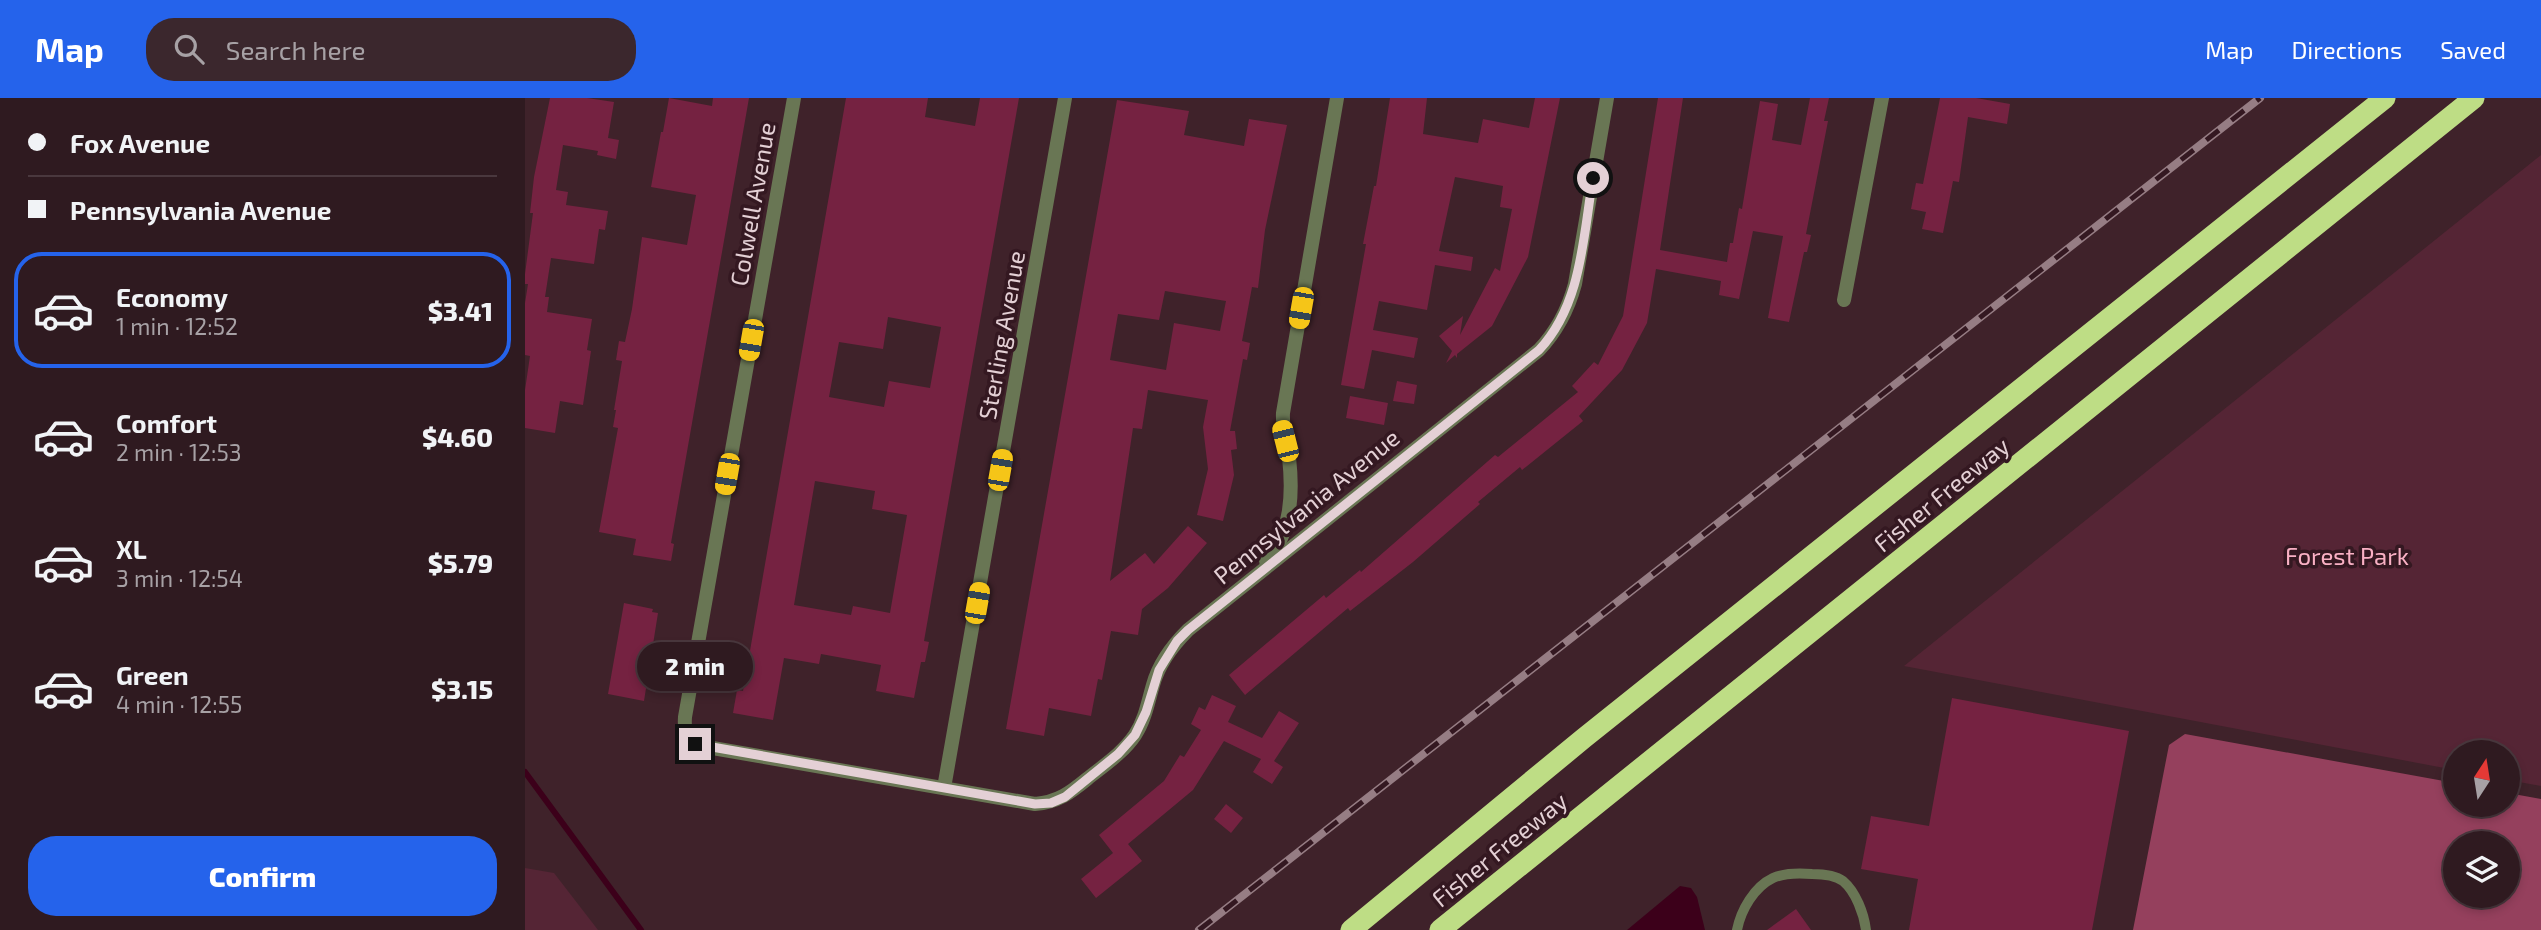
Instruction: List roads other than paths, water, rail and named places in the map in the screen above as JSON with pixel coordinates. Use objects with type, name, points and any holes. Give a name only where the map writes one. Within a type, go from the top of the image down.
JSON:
[{"type":"highway","name":"Fisher Freeway","points":[[1351,930],[1595,729],[2385,98]]},
{"type":"highway","name":"Fisher Freeway","points":[[1440,930],[2474,98]]},
{"type":"street","name":"Colwell Avenue","points":[[684,731],[794,98]]},
{"type":"street","name":"Sterling Avenue","points":[[944,788],[1065,98]]},
{"type":"street","points":[[1248,580],[1271,555],[1281,537],[1290,507],[1290,467],[1282,427],[1283,413],[1336,98]]},
{"type":"street","name":"Pennsylvania Avenue","points":[[684,731],[689,740],[701,746],[1035,804],[1051,803],[1065,797],[1118,754],[1135,735],[1146,712],[1159,670],[1177,641],[1248,580],[1539,350],[1560,323],[1575,284],[1607,98]]},
{"type":"street","points":[[1844,300],[1882,98]]},
{"type":"lane","points":[[1737,930],[1740,916],[1753,894],[1773,878],[1797,873],[1823,874],[1843,881],[1857,898],[1866,930]]},
{"type":"waterway","points":[[525,772],[641,930]]},
{"type":"railway","points":[[1199,930],[2260,98]]},
{"type":"park label","name":"Forest Park","points":[[2347,555]]}]
